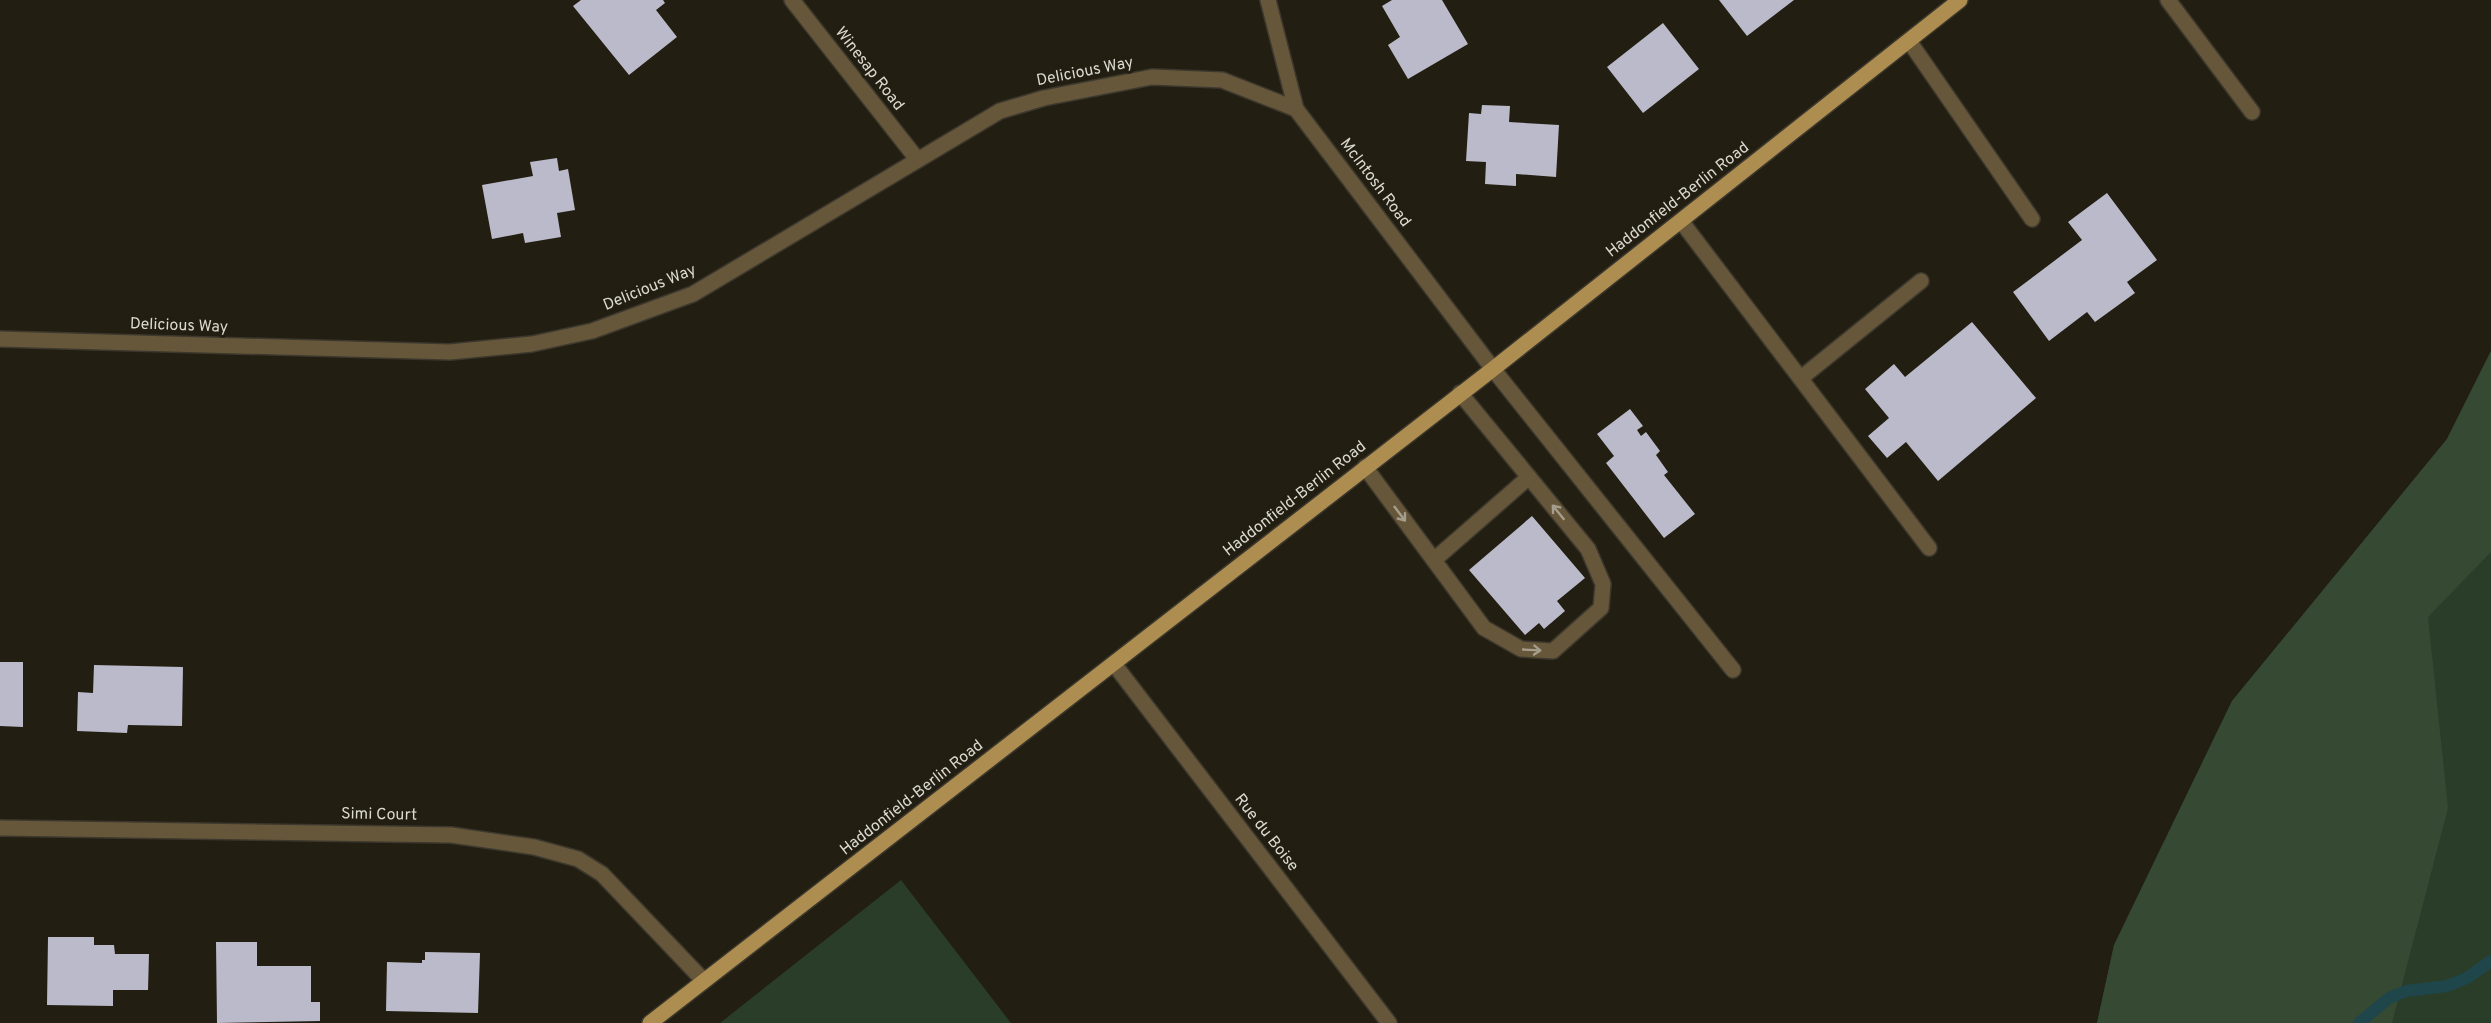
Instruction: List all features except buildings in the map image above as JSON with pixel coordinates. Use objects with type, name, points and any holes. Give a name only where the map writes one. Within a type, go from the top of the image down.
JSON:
[{"type":"main road","name":"Haddonfield-Berlin Road","points":[[650,1023],[1493,369],[1960,0]]},
{"type":"street","name":"Winesap Road","points":[[792,0],[917,159]]},
{"type":"street","name":"McIntosh Road","points":[[1268,0],[1296,109],[1493,369],[1732,670]]},
{"type":"street","points":[[2168,0],[2252,112]]},
{"type":"street","points":[[1909,41],[2032,219]]},
{"type":"street","name":"Delicious Way","points":[[0,339],[450,352],[532,344],[592,331],[693,294],[1000,111],[1044,98],[1152,77],[1221,80],[1296,109]]},
{"type":"street","points":[[1681,221],[1929,548]]},
{"type":"street","points":[[1801,378],[1921,281]]},
{"type":"street","points":[[1365,467],[1484,628],[1521,649],[1553,651],[1601,608],[1603,584],[1588,549],[1460,393]]},
{"type":"street","points":[[1434,560],[1528,477]]},
{"type":"street","name":"Rue du Boise","points":[[1114,664],[1389,1023]]},
{"type":"street","name":"Simi Court","points":[[0,828],[451,835],[534,847],[578,859],[602,874],[704,981]]},
{"type":"green space","points":[[2491,351],[2491,1023],[2097,1023],[2114,945],[2232,701],[2447,439]]},
{"type":"green space","points":[[2491,351],[2491,552],[2428,617],[2448,808],[2392,1023],[2097,1023],[2114,945],[2232,701],[2447,439]]},
{"type":"green space","points":[[901,880],[1011,1023],[720,1023]]},
{"type":"waterway","points":[[2359,1023],[2389,998],[2406,991],[2447,986],[2467,978],[2491,961]]}]
